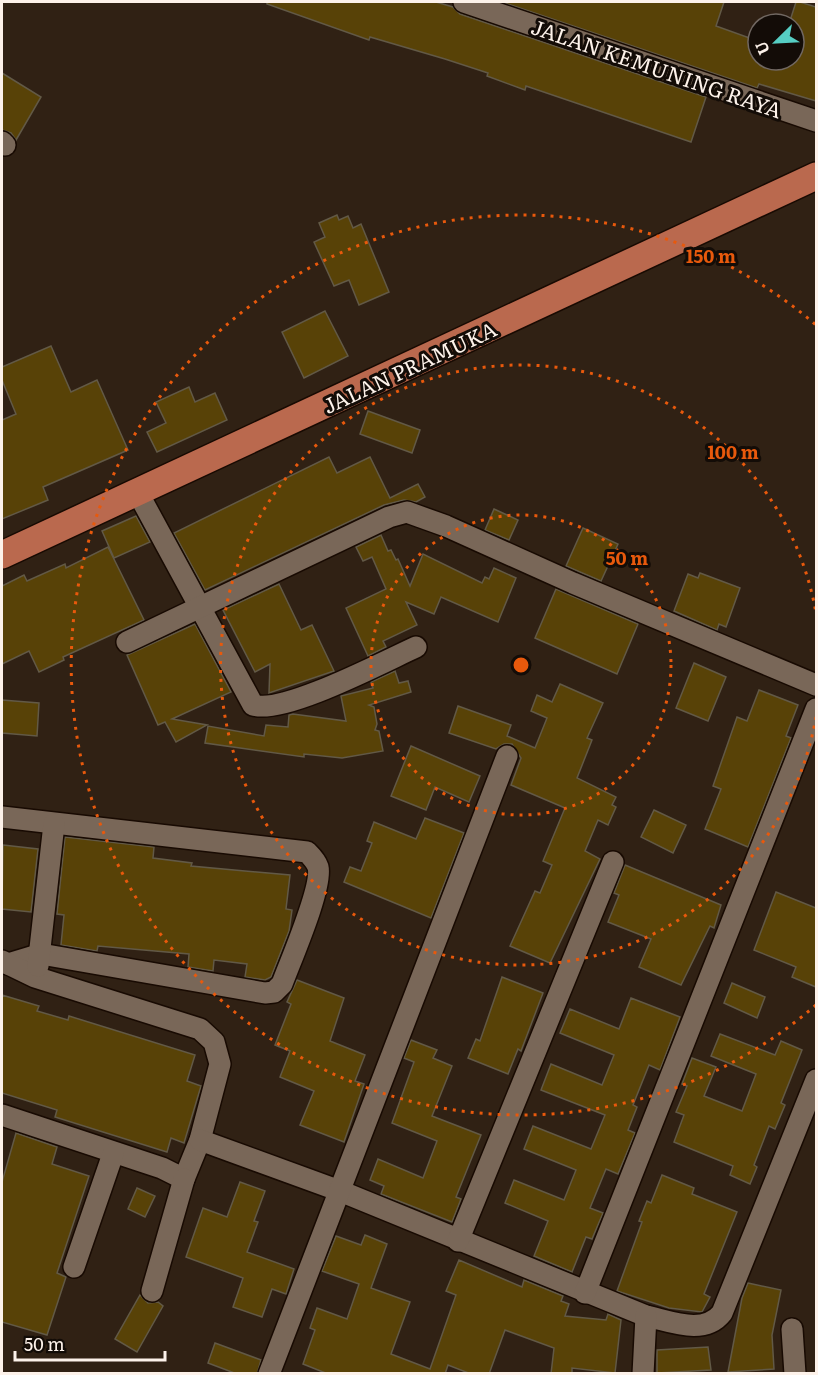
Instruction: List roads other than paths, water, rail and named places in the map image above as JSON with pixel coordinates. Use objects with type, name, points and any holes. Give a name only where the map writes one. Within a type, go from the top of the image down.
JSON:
[{"type":"main road","name":"JALAN PRAMUKA","points":[[2,555],[816,176]]},
{"type":"street","name":"JALAN KEMUNING RAYA","points":[[464,2],[816,121]]},
{"type":"street","points":[[138,493],[202,607],[248,699],[259,707],[279,705],[309,695],[416,647]]},
{"type":"street","points":[[127,642],[389,517],[407,512],[446,526],[573,583],[816,685]]},
{"type":"street","points":[[585,1293],[816,709]]},
{"type":"street","points":[[269,1374],[507,756]]},
{"type":"street","points":[[2,817],[307,852],[319,868],[318,881],[282,984],[274,992],[265,993],[40,954],[3,962]]},
{"type":"street","points":[[35,977],[40,954],[54,824]]},
{"type":"street","points":[[458,1241],[612,862]]},
{"type":"street","points":[[3,962],[35,977],[200,1029],[214,1042],[220,1064],[200,1140],[184,1179],[152,1291]]},
{"type":"street","points":[[200,1140],[340,1191],[646,1316],[698,1327],[708,1324],[722,1313],[816,1080]]},
{"type":"street","points":[[3,1121],[162,1168],[184,1179]]},
{"type":"street","points":[[74,1267],[113,1154]]},
{"type":"street","points":[[643,1374],[646,1316]]},
{"type":"street","points":[[792,1329],[795,1374]]}]
